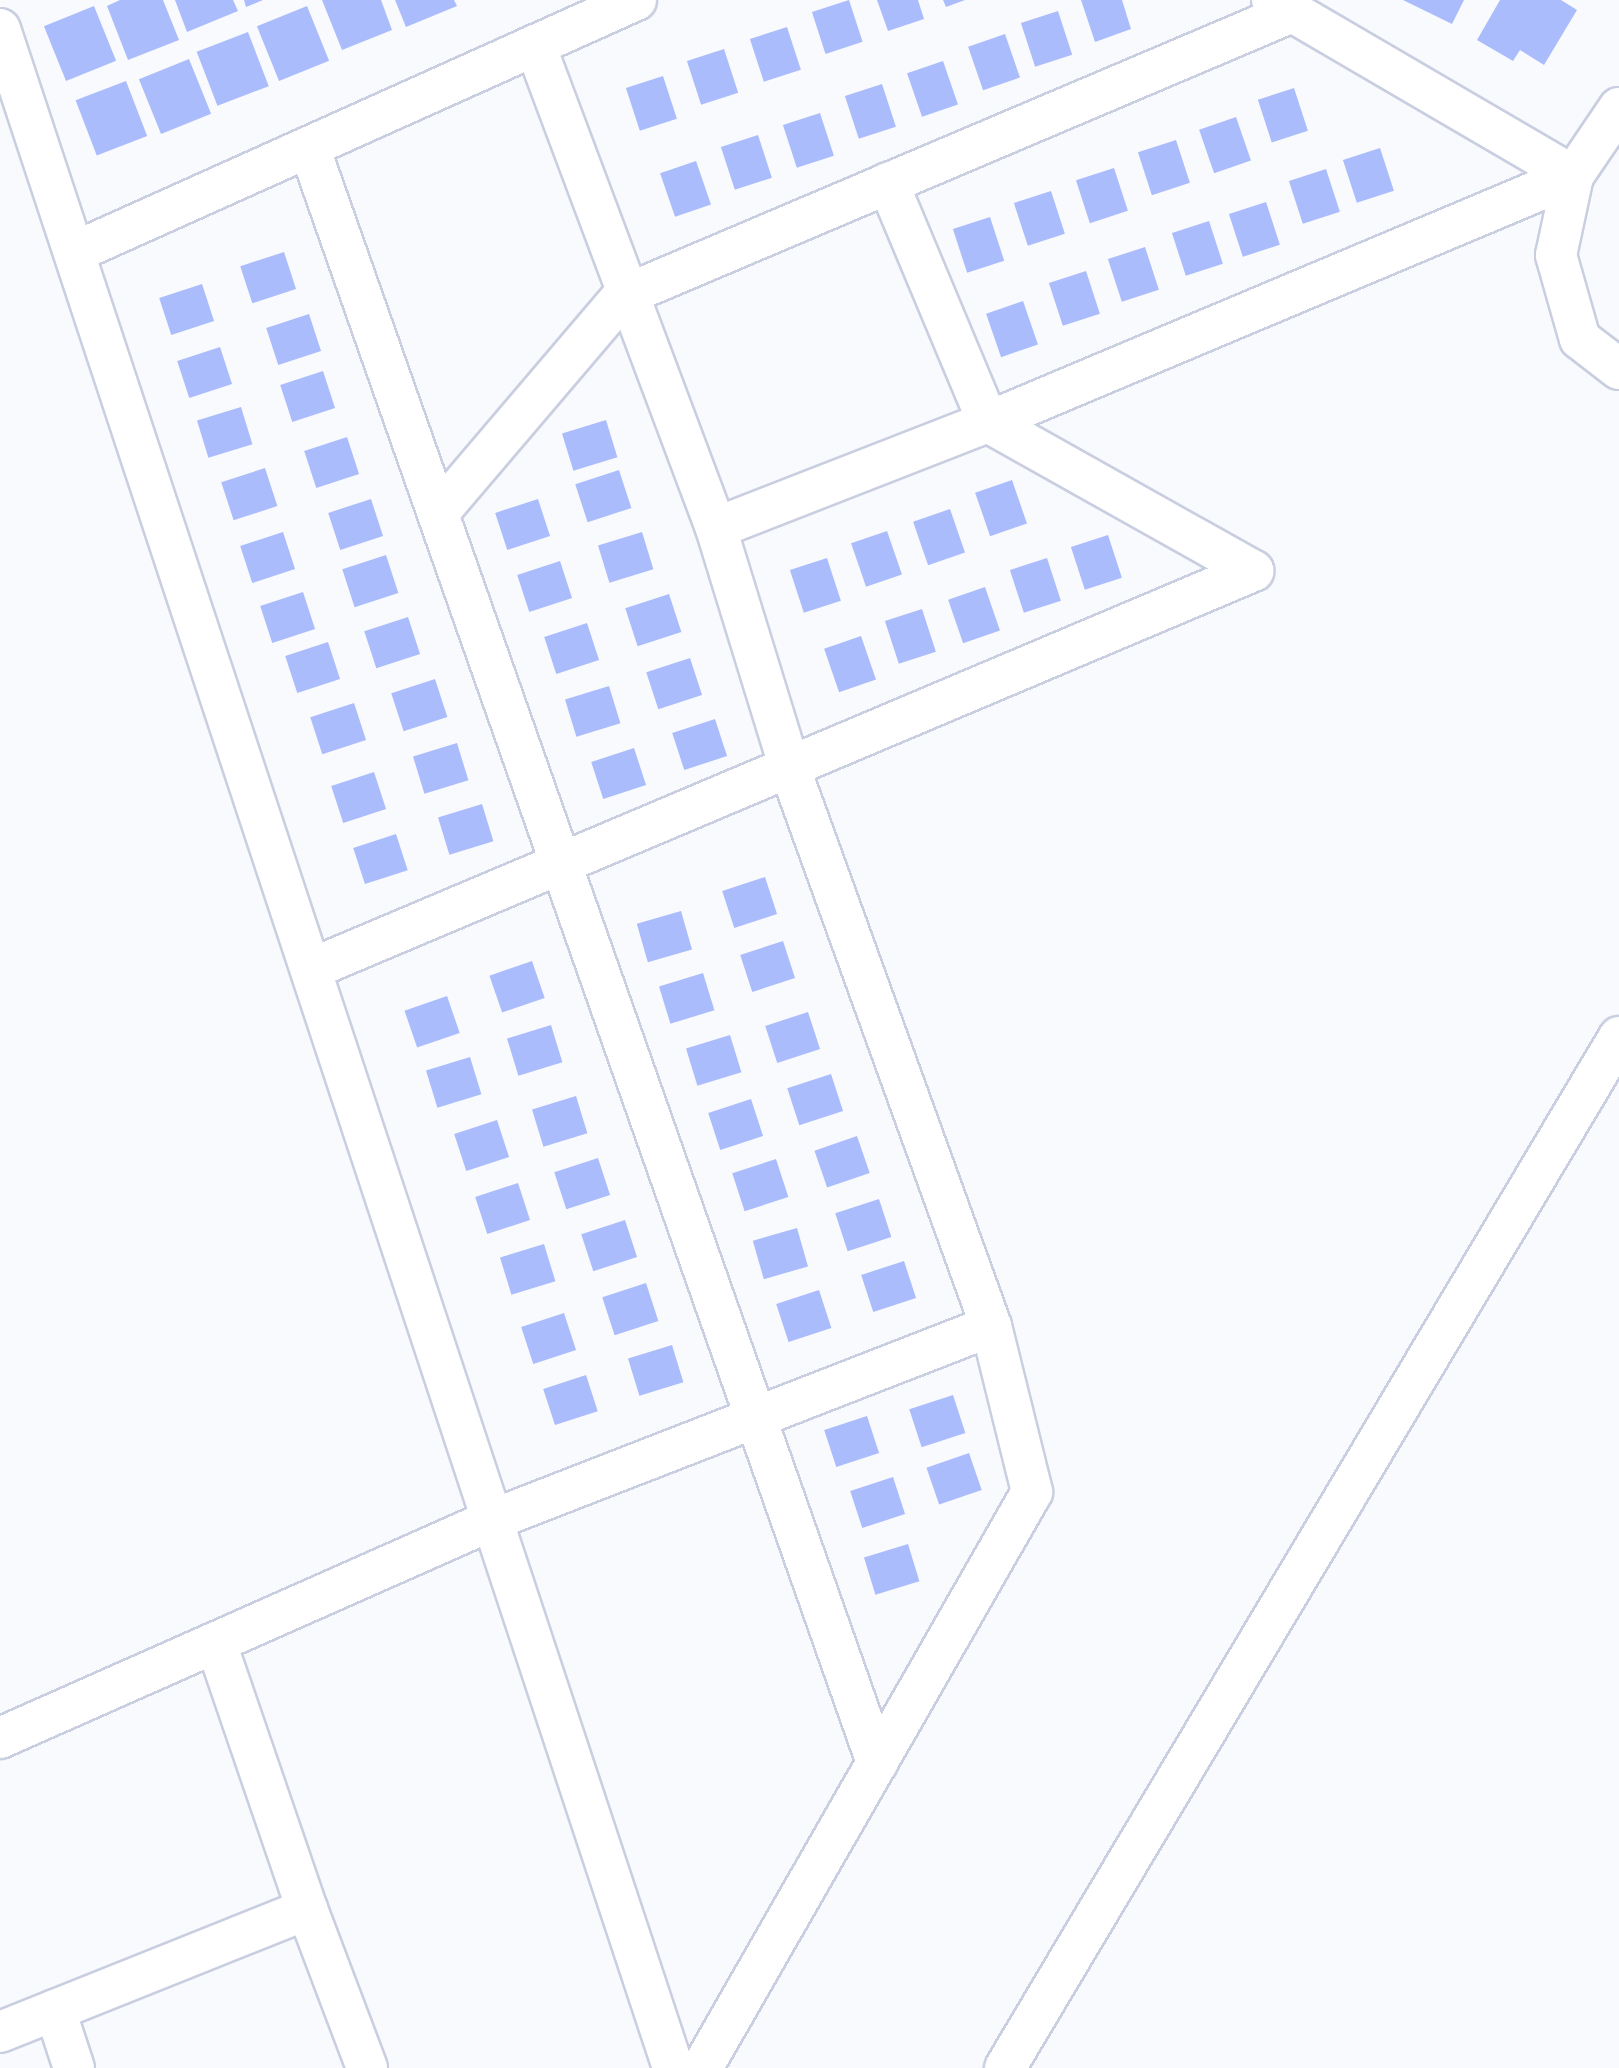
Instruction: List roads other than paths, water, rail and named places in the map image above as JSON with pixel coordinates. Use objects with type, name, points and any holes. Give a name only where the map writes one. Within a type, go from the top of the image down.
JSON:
[{"type":"street","points":[[75,252],[636,0]]},
{"type":"street","points":[[439,512],[623,296],[888,183],[1282,6],[1573,176]]},
{"type":"street","points":[[0,29],[673,2068]]},
{"type":"street","points":[[535,45],[623,296],[716,528],[791,772],[991,1326],[1032,1492],[702,2068]]},
{"type":"street","points":[[1619,108],[1573,176],[1556,255],[1580,339],[1619,369]]},
{"type":"street","points":[[309,147],[565,864],[877,1763]]},
{"type":"street","points":[[716,528],[988,422],[1573,176]]},
{"type":"street","points":[[311,969],[791,772],[1253,571],[988,422],[888,183]]},
{"type":"street","points":[[1005,2068],[1619,1037]]},
{"type":"street","points":[[0,1738],[492,1520],[991,1326]]},
{"type":"street","points":[[216,1643],[307,1909],[367,2068]]},
{"type":"street","points":[[0,2032],[307,1909]]},
{"type":"street","points":[[55,2010],[74,2068]]}]
